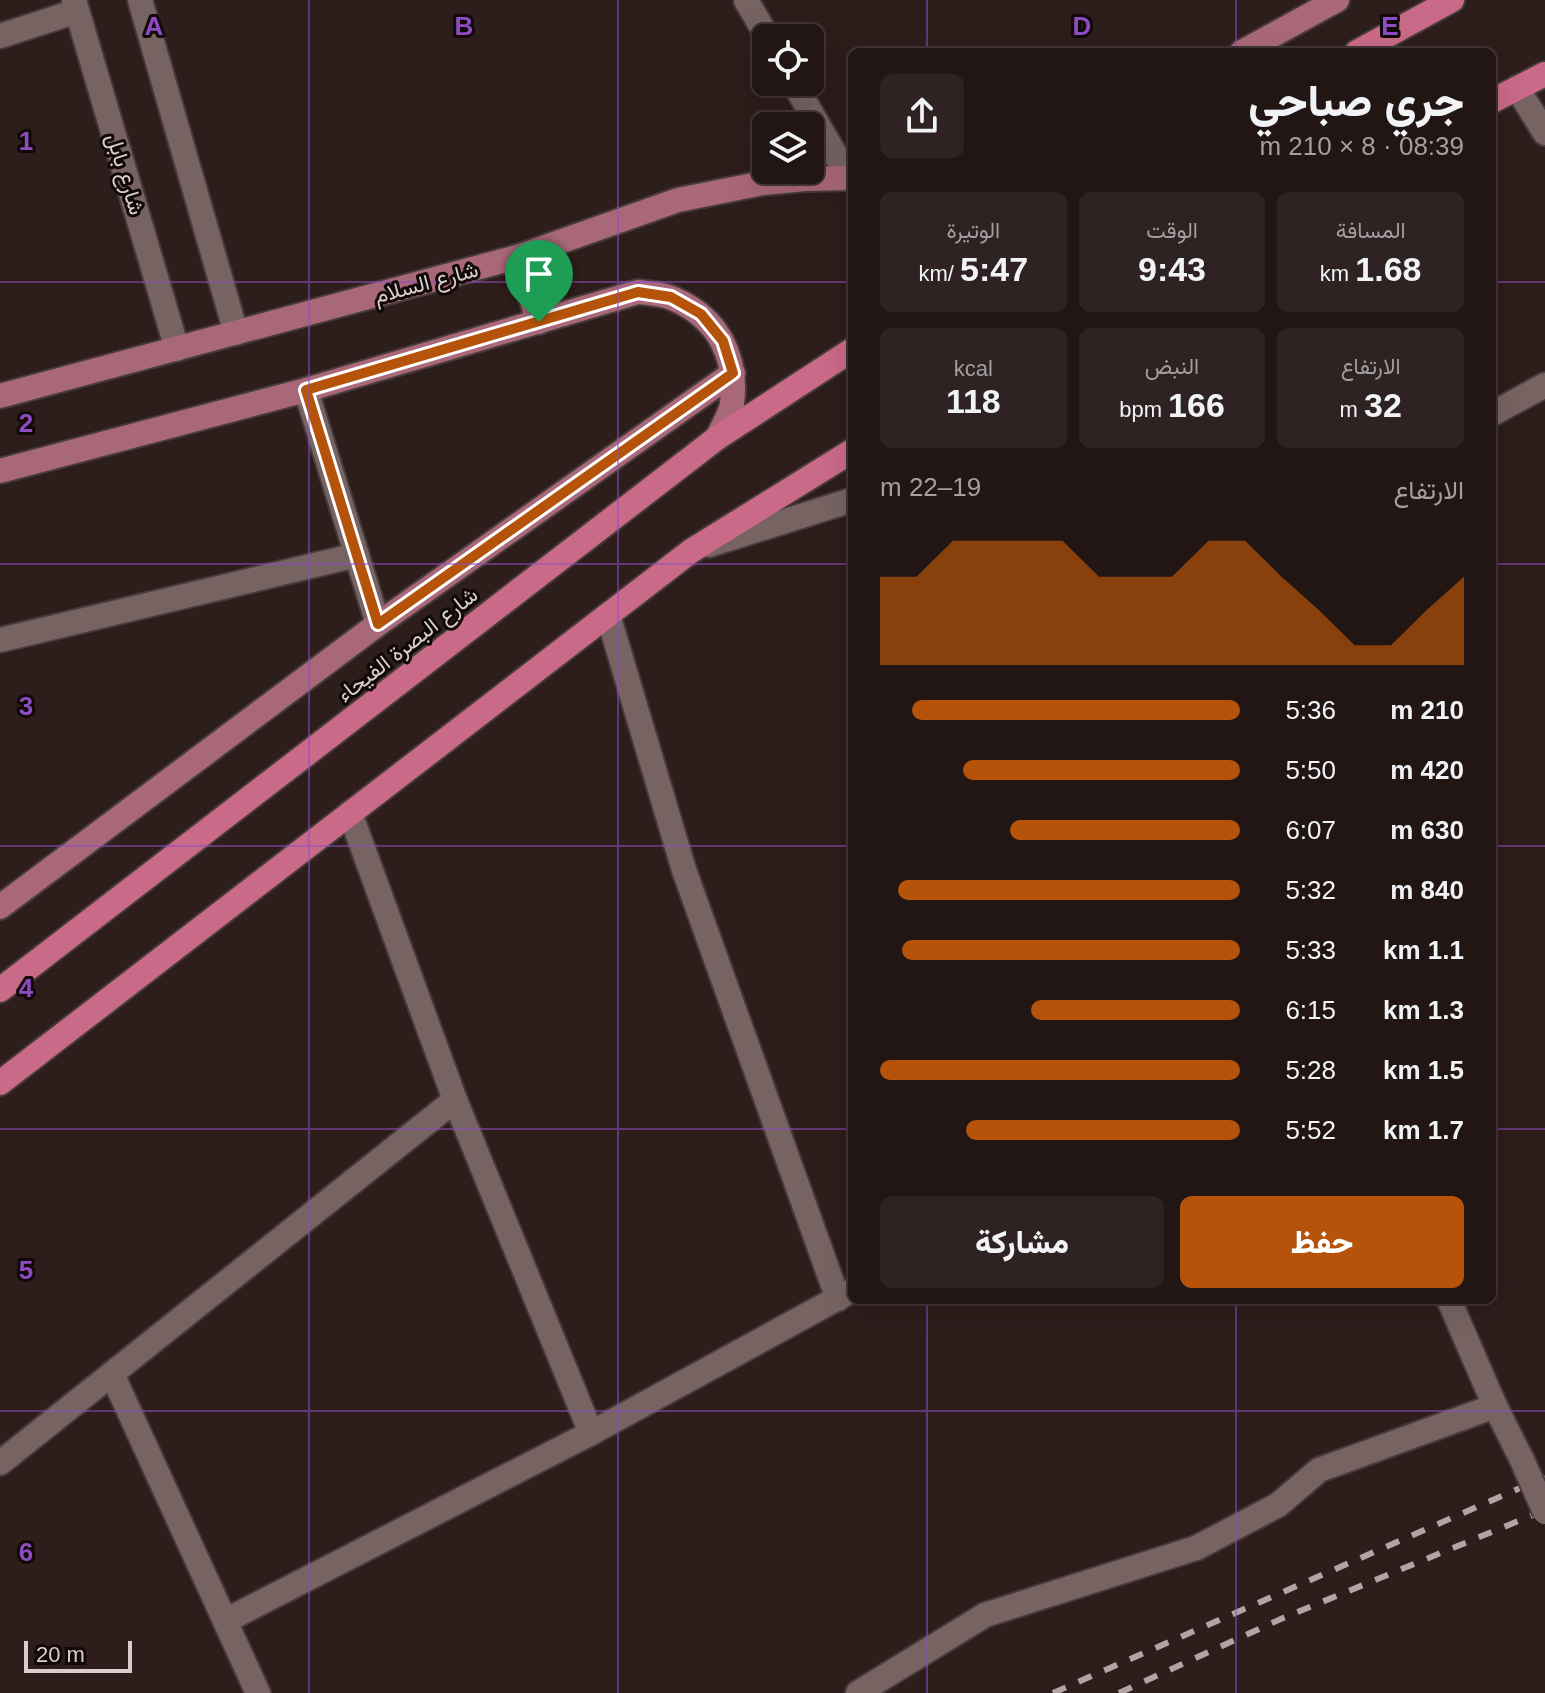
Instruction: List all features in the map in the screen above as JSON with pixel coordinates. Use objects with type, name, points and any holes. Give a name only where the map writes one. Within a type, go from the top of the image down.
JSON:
[{"type":"highway","points":[[1364,48],[1452,0]]},
{"type":"highway","points":[[1496,99],[1545,74]]},
{"type":"highway","name":"شارع البصرة الفيحاء","points":[[0,990],[717,438],[848,353]]},
{"type":"highway","points":[[0,1083],[691,551],[848,453]]},
{"type":"main road","points":[[1249,48],[1337,0]]},
{"type":"main road","name":"شارع السلام","points":[[0,396],[517,257],[678,200],[763,183],[848,178]]},
{"type":"main road","points":[[517,257],[539,322]]},
{"type":"main road","points":[[0,471],[306,390],[638,292],[671,297],[701,314],[723,341],[733,373],[731,407],[717,438]]},
{"type":"main road","points":[[0,907],[378,624],[733,373]]},
{"type":"street","points":[[746,0],[760,24]]},
{"type":"street","points":[[142,1],[236,333]]},
{"type":"street","points":[[0,36],[75,5]]},
{"type":"street","name":"شارع بابل","points":[[75,5],[177,349]]},
{"type":"street","points":[[1517,88],[1545,133]]},
{"type":"street","points":[[801,96],[848,175]]},
{"type":"street","points":[[1496,412],[1545,385]]},
{"type":"street","points":[[306,390],[378,624]]},
{"type":"street","points":[[691,551],[848,503]]},
{"type":"street","points":[[0,640],[357,555]]},
{"type":"street","points":[[225,1621],[591,1433],[845,1295],[684,870],[608,615]]},
{"type":"street","points":[[350,813],[455,1100],[591,1433]]},
{"type":"street","points":[[0,1463],[455,1100]]},
{"type":"street","points":[[1451,1304],[1545,1512]]},
{"type":"street","points":[[112,1374],[258,1693]]},
{"type":"street","points":[[858,1693],[985,1615],[1196,1548],[1278,1505],[1319,1470],[1495,1406]]},
{"type":"railway","points":[[1053,1693],[1545,1477]]},
{"type":"railway","points":[[1119,1693],[1283,1618],[1545,1510]]},
{"type":"route","points":[[638,292],[671,297],[701,314],[723,341],[733,373],[378,624],[306,390],[539,322],[638,292]]}]
